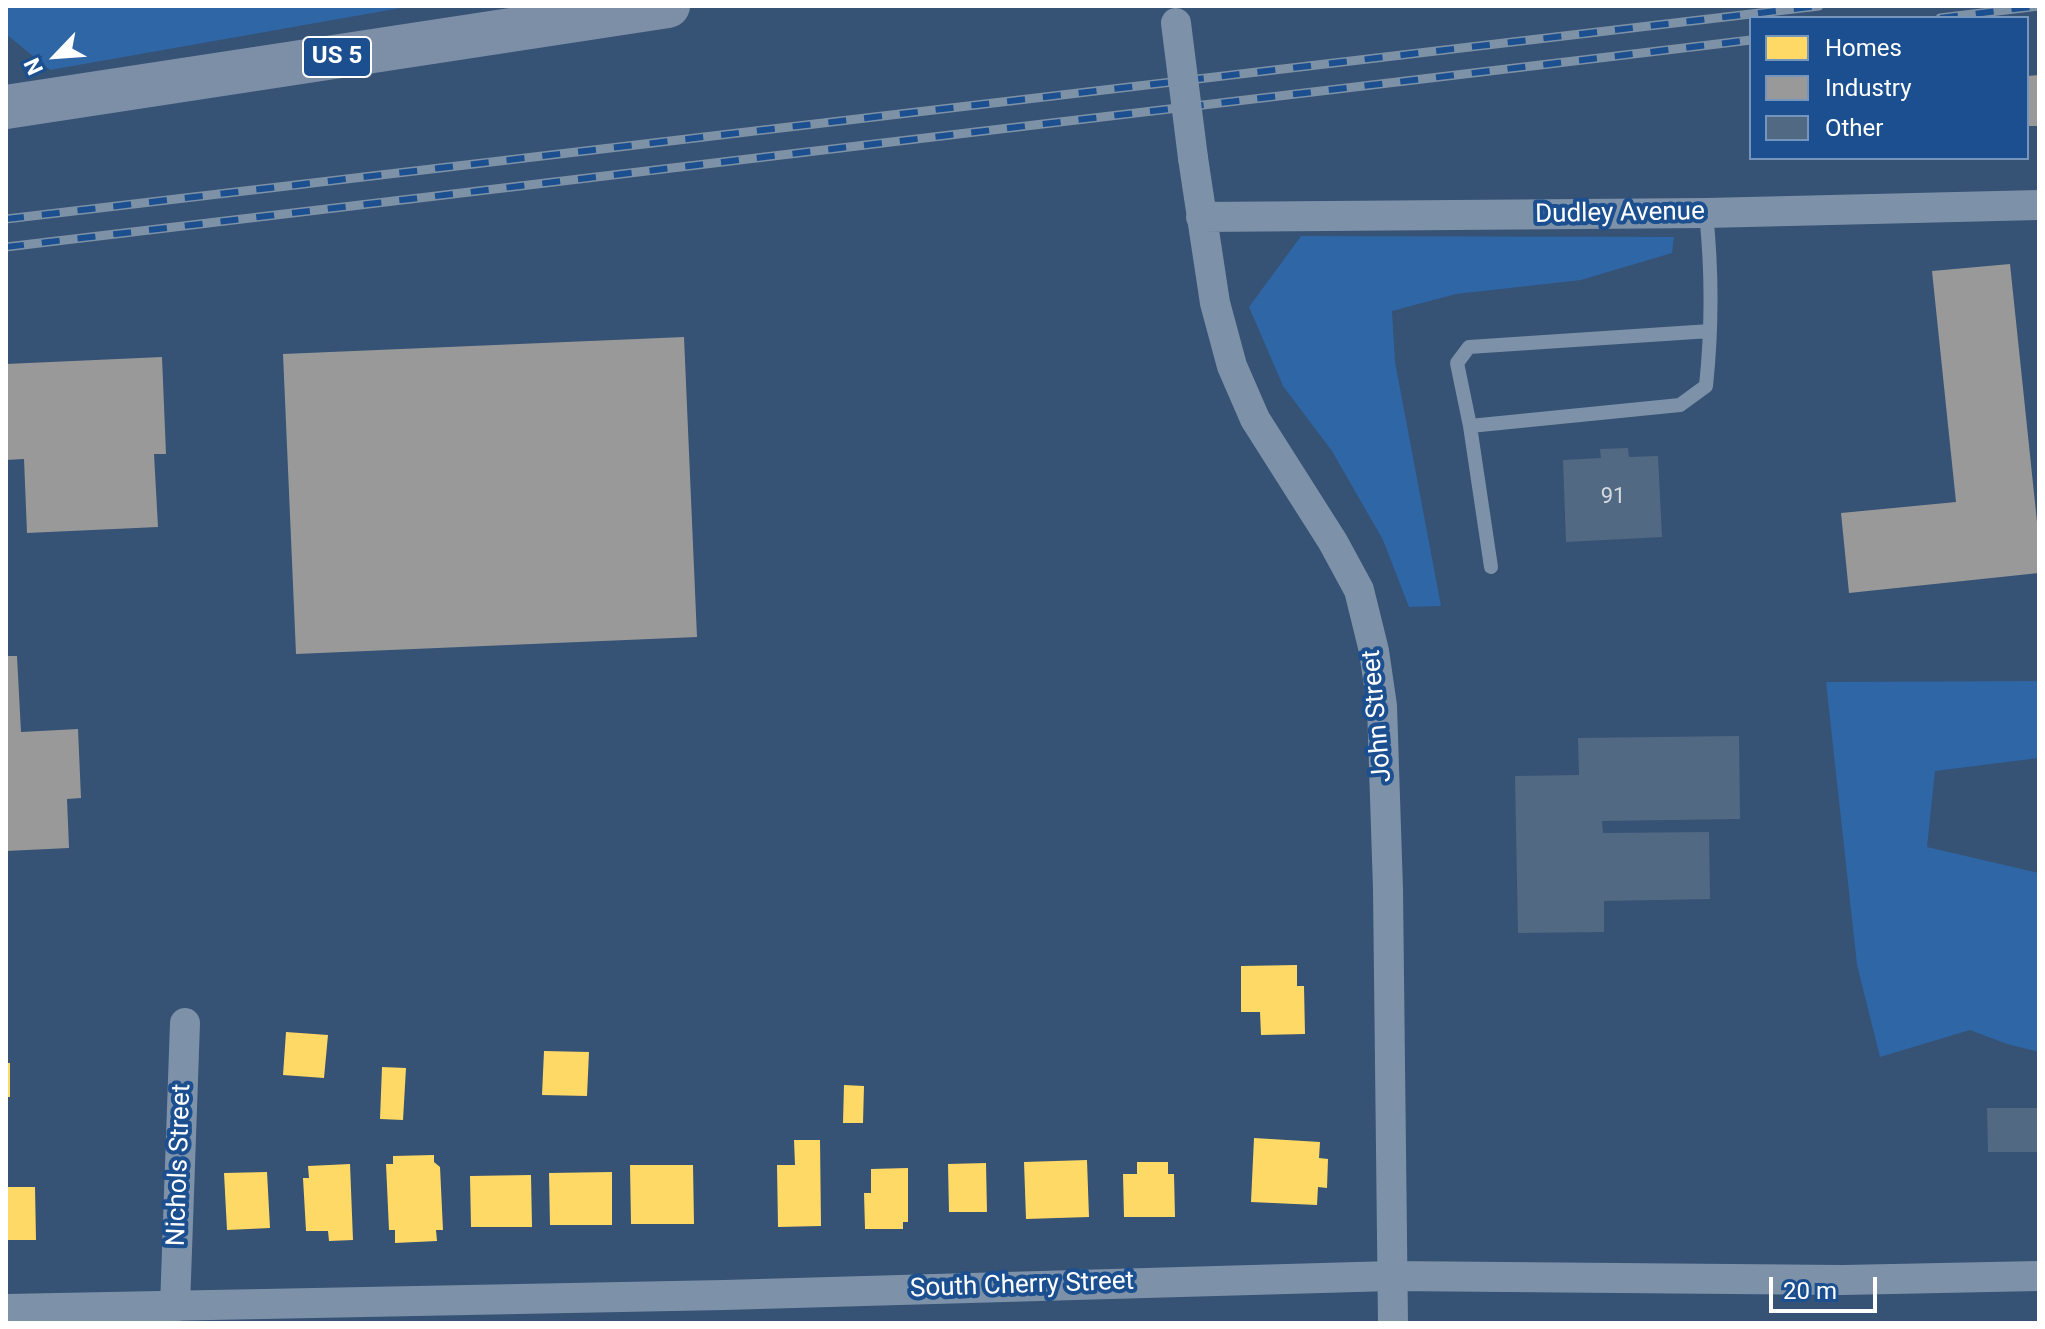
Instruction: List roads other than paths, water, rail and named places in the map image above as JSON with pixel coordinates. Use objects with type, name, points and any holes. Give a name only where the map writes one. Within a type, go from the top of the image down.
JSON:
[{"type":"main road","name":"US 5","points":[[6,107],[668,6]]},
{"type":"street","name":"John Street","points":[[1175,14],[1201,217],[1215,303],[1232,366],[1255,419],[1333,542],[1359,590],[1374,651],[1382,706],[1388,889],[1393,1323]]},
{"type":"street","name":"Dudley Avenue","points":[[1201,217],[1706,213],[2039,205]]},
{"type":"street","name":"Nichols Street","points":[[175,1307],[185,1023]]},
{"type":"street","name":"South Cherry Street","points":[[6,1309],[724,1309],[1392,1276],[1828,1280],[2039,1276]]},
{"type":"lane","points":[[1470,426],[1680,405],[1706,386],[1710,331],[1706,213]]},
{"type":"lane","points":[[1491,567],[1470,426],[1457,363],[1469,347],[1710,331]]},
{"type":"railway","points":[[6,219],[1819,6]]},
{"type":"railway","points":[[1956,16],[2039,6]]},
{"type":"railway","points":[[6,247],[1749,40]]}]
